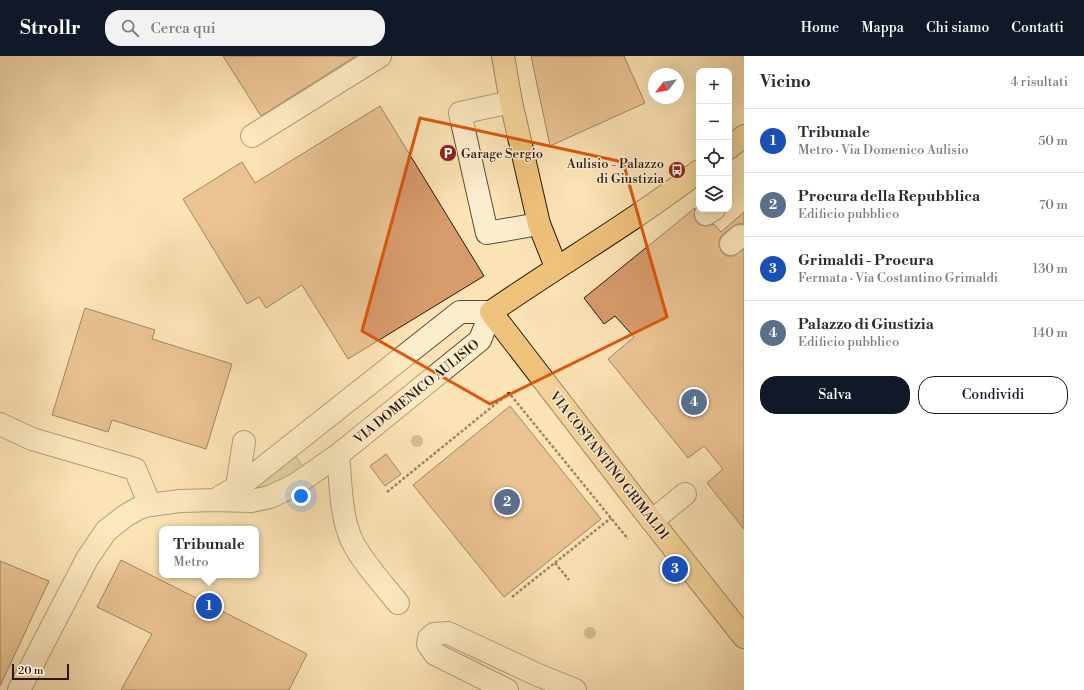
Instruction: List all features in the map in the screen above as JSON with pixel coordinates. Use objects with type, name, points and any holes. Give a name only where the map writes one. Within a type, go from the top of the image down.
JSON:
[{"type":"main road","points":[[503,56],[511,102],[539,224],[556,267]]},
{"type":"main road","points":[[732,146],[744,136]]},
{"type":"main road","points":[[491,312],[556,267],[659,202],[696,173]]},
{"type":"main road","name":"VIA COSTANTINO GRIMALDI","points":[[491,312],[652,521],[744,637]]},
{"type":"street","points":[[252,136],[380,56]]},
{"type":"street","points":[[511,102],[460,113],[485,226],[487,233],[539,224]]},
{"type":"street","points":[[216,500],[237,487],[460,312],[491,312]]},
{"type":"street","name":"VIA DOMENICO AULISIO","points":[[19,690],[96,544],[106,531],[124,516],[139,508],[150,505],[180,501],[251,501],[270,497],[295,485],[338,455],[480,340],[491,312]]},
{"type":"street","points":[[0,424],[32,440],[135,469],[150,505]]},
{"type":"street","points":[[237,487],[244,442]]},
{"type":"street","points":[[338,455],[341,497],[352,540],[358,552],[398,604]]},
{"type":"street","points":[[652,521],[685,494]]},
{"type":"street","points":[[507,690],[435,654],[428,644],[429,638],[434,634],[448,633],[538,675],[575,690]]},
{"type":"path","points":[[387,492],[509,393],[628,539]]},
{"type":"path","points":[[512,597],[611,518]]},
{"type":"path","points":[[555,563],[569,580]]},
{"type":"highlighted area","points":[[420,118],[623,162],[667,317],[490,404],[362,331]]},
{"type":"green space","points":[[294,454],[306,470],[259,491],[256,488]]},
{"type":"building","points":[[223,56],[356,56],[261,116]]},
{"type":"building","points":[[531,56],[624,56],[645,103],[550,146]]},
{"type":"building","points":[[380,106],[484,276],[348,359],[302,285],[266,308],[259,297],[247,304],[183,199],[242,162],[255,183]]},
{"type":"building","points":[[695,208],[694,215],[696,221],[700,225],[707,226],[714,224],[721,232],[744,212],[744,224],[738,224],[732,227],[722,235],[719,240],[719,246],[722,253],[727,256],[734,256],[744,249],[744,529],[707,483],[723,469],[704,446],[688,458],[608,359],[634,337],[615,316],[604,324],[584,298]]},
{"type":"building","points":[[85,308],[155,330],[152,339],[232,364],[206,449],[112,420],[108,432],[52,415]]},
{"type":"building","points":[[510,406],[601,519],[504,597],[413,485]]},
{"type":"building","points":[[386,454],[401,474],[385,486],[370,466]]},
{"type":"building","points":[[121,560],[307,654],[289,690],[121,690],[152,634],[97,607]]},
{"type":"building","points":[[0,561],[49,581],[0,686]]},
{"type":"place","name":"Garage Sergio","points":[[448,153]]},
{"type":"place","name":"Aulisio - Palazzo di Giustizia","points":[[677,170]]},
{"type":"place","name":"Palazzo di Giustizia","points":[[694,402]]},
{"type":"place","name":"Procura della Repubblica","points":[[507,502]]},
{"type":"place","name":"Grimaldi - Procura","points":[[675,569]]},
{"type":"place","name":"Tribunale","points":[[209,606]]}]
